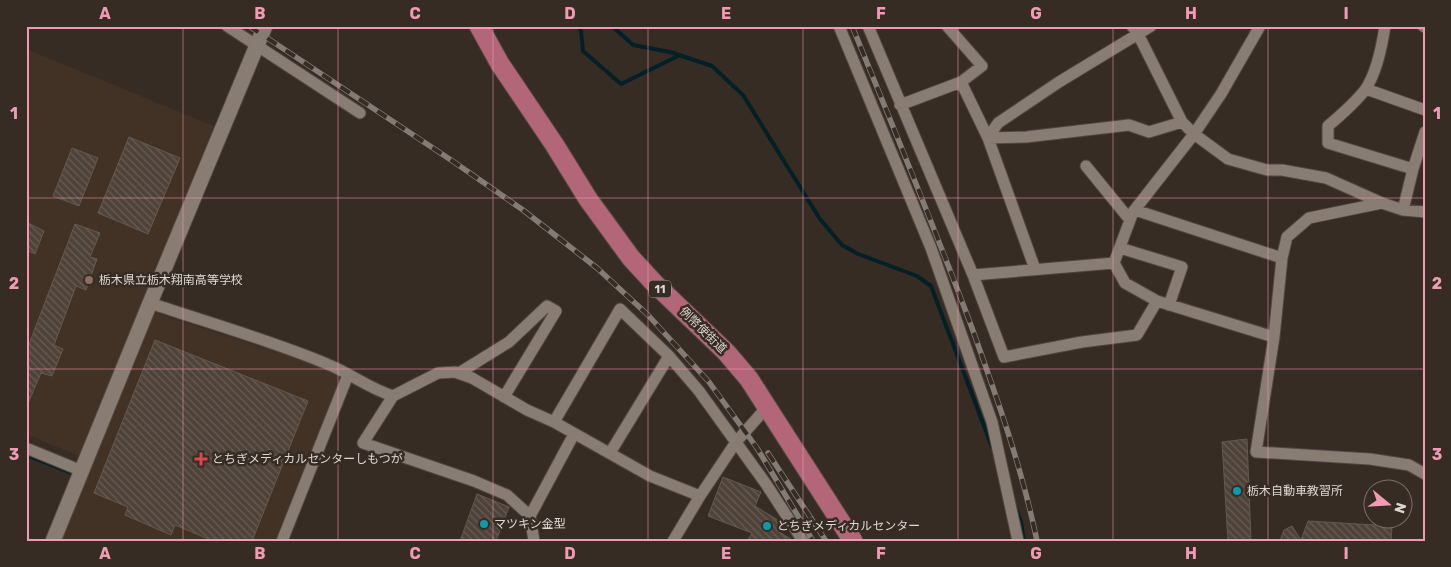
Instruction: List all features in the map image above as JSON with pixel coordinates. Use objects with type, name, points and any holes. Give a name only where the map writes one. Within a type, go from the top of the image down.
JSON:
[{"type":"main road","name":"例幣使街道","points":[[479,26],[500,64],[554,144],[588,199],[630,258],[726,352],[749,379],[854,541]]},
{"type":"street","points":[[227,26],[360,113]]},
{"type":"street","points":[[53,541],[265,26]]},
{"type":"street","points":[[839,26],[931,248],[992,422],[1018,541]]},
{"type":"street","points":[[868,26],[900,105],[974,275],[1004,357],[1082,342],[1137,335],[1157,301]]},
{"type":"street","points":[[900,105],[961,82],[982,66],[948,26]]},
{"type":"street","points":[[988,138],[998,123],[1135,30],[1151,26]]},
{"type":"street","points":[[1114,264],[1133,215],[1194,134],[1221,94],[1260,26]]},
{"type":"street","points":[[1385,26],[1382,51],[1366,89],[1328,126],[1328,143],[1413,169]]},
{"type":"street","points":[[1135,30],[1182,122],[1194,134],[1228,159],[1266,170],[1282,170],[1326,178],[1382,204],[1403,210],[1425,212]]},
{"type":"street","points":[[961,82],[988,138],[1035,270]]},
{"type":"street","points":[[1366,89],[1425,110]]},
{"type":"street","points":[[988,138],[1129,125],[1149,132],[1182,122]]},
{"type":"street","points":[[1403,210],[1413,169],[1425,132]]},
{"type":"street","points":[[1086,166],[1133,215],[1282,258]]},
{"type":"street","points":[[1382,204],[1308,218],[1287,237],[1282,258],[1274,337],[1256,452],[1370,459],[1408,466],[1425,474]]},
{"type":"street","points":[[1120,248],[1182,267],[1169,305]]},
{"type":"street","points":[[974,275],[1114,264]]},
{"type":"street","points":[[1114,264],[1125,283],[1157,301],[1274,337]]},
{"type":"street","points":[[150,303],[303,354],[330,365],[375,390],[392,396]]},
{"type":"street","points":[[459,373],[509,342],[547,306],[556,311],[504,397]]},
{"type":"street","points":[[554,422],[620,309],[669,356],[699,391],[766,484],[803,541]]},
{"type":"street","points":[[610,453],[669,356]]},
{"type":"street","points":[[530,516],[507,495],[363,442],[392,396],[438,373],[459,373],[472,378],[527,410],[554,422],[650,476],[700,496]]},
{"type":"street","points":[[282,541],[348,375]]},
{"type":"street","points":[[674,541],[700,496],[736,442],[767,407]]},
{"type":"street","points":[[534,541],[530,516],[574,434]]},
{"type":"street","points":[[26,448],[82,471]]},
{"type":"shaded area","name":"栃木県立栃木翔南高等学校","points":[[26,49],[214,126],[79,456],[26,434]]},
{"type":"shaded area","name":"とちぎメディカルセンターしもつが","points":[[153,312],[294,358],[342,377],[275,541],[60,541]]},
{"type":"building","points":[[129,137],[180,158],[148,234],[98,213]]},
{"type":"building","points":[[72,148],[98,158],[79,206],[53,196]]},
{"type":"building","points":[[26,222],[44,231],[35,254],[26,250]]},
{"type":"building","points":[[75,224],[100,233],[90,257],[97,259],[86,290],[76,286],[54,345],[63,349],[52,376],[41,373],[26,408],[26,352]]},
{"type":"building","name":"とちぎメディカルセンターしもつが","points":[[155,340],[308,401],[252,541],[213,541],[175,525],[171,535],[125,515],[128,507],[94,493]]},
{"type":"building","name":"栃木自動車教習所","points":[[1247,439],[1251,541],[1228,541],[1222,442]]},
{"type":"building","points":[[723,477],[761,492],[755,506],[781,522],[776,530],[794,541],[747,541],[752,533],[708,516]]},
{"type":"building","name":"マツキン金型","points":[[477,494],[509,507],[496,541],[460,541]]},
{"type":"building","points":[[1308,521],[1364,524],[1364,530],[1392,530],[1391,541],[1280,541],[1284,530],[1292,526],[1301,540]]},
{"type":"waterway","points":[[578,26],[581,31],[583,51],[621,84],[680,55]]},
{"type":"waterway","points":[[612,26],[633,45],[670,52],[712,66],[743,95],[820,219],[842,245],[858,254],[917,276],[931,286],[992,447]]},
{"type":"waterway","points":[[26,455],[74,474]]},
{"type":"waterway","points":[[1016,509],[1021,522],[1024,541]]},
{"type":"railway","points":[[249,26],[454,162],[523,210],[597,268],[648,315],[709,382],[757,448],[813,541]]},
{"type":"railway","points":[[852,26],[972,328],[1000,407],[1037,541]]},
{"type":"railway","points":[[768,453],[826,541]]},
{"type":"place","name":"栃木県立栃木翔南高等学校","points":[[89,280]]},
{"type":"place","name":"とちぎメディカルセンターしもつが","points":[[201,459]]},
{"type":"place","name":"栃木自動車教習所","points":[[1237,491]]},
{"type":"place","name":"マツキン金型","points":[[484,524]]},
{"type":"place","name":"とちぎメディカルセンター","points":[[767,526]]}]
